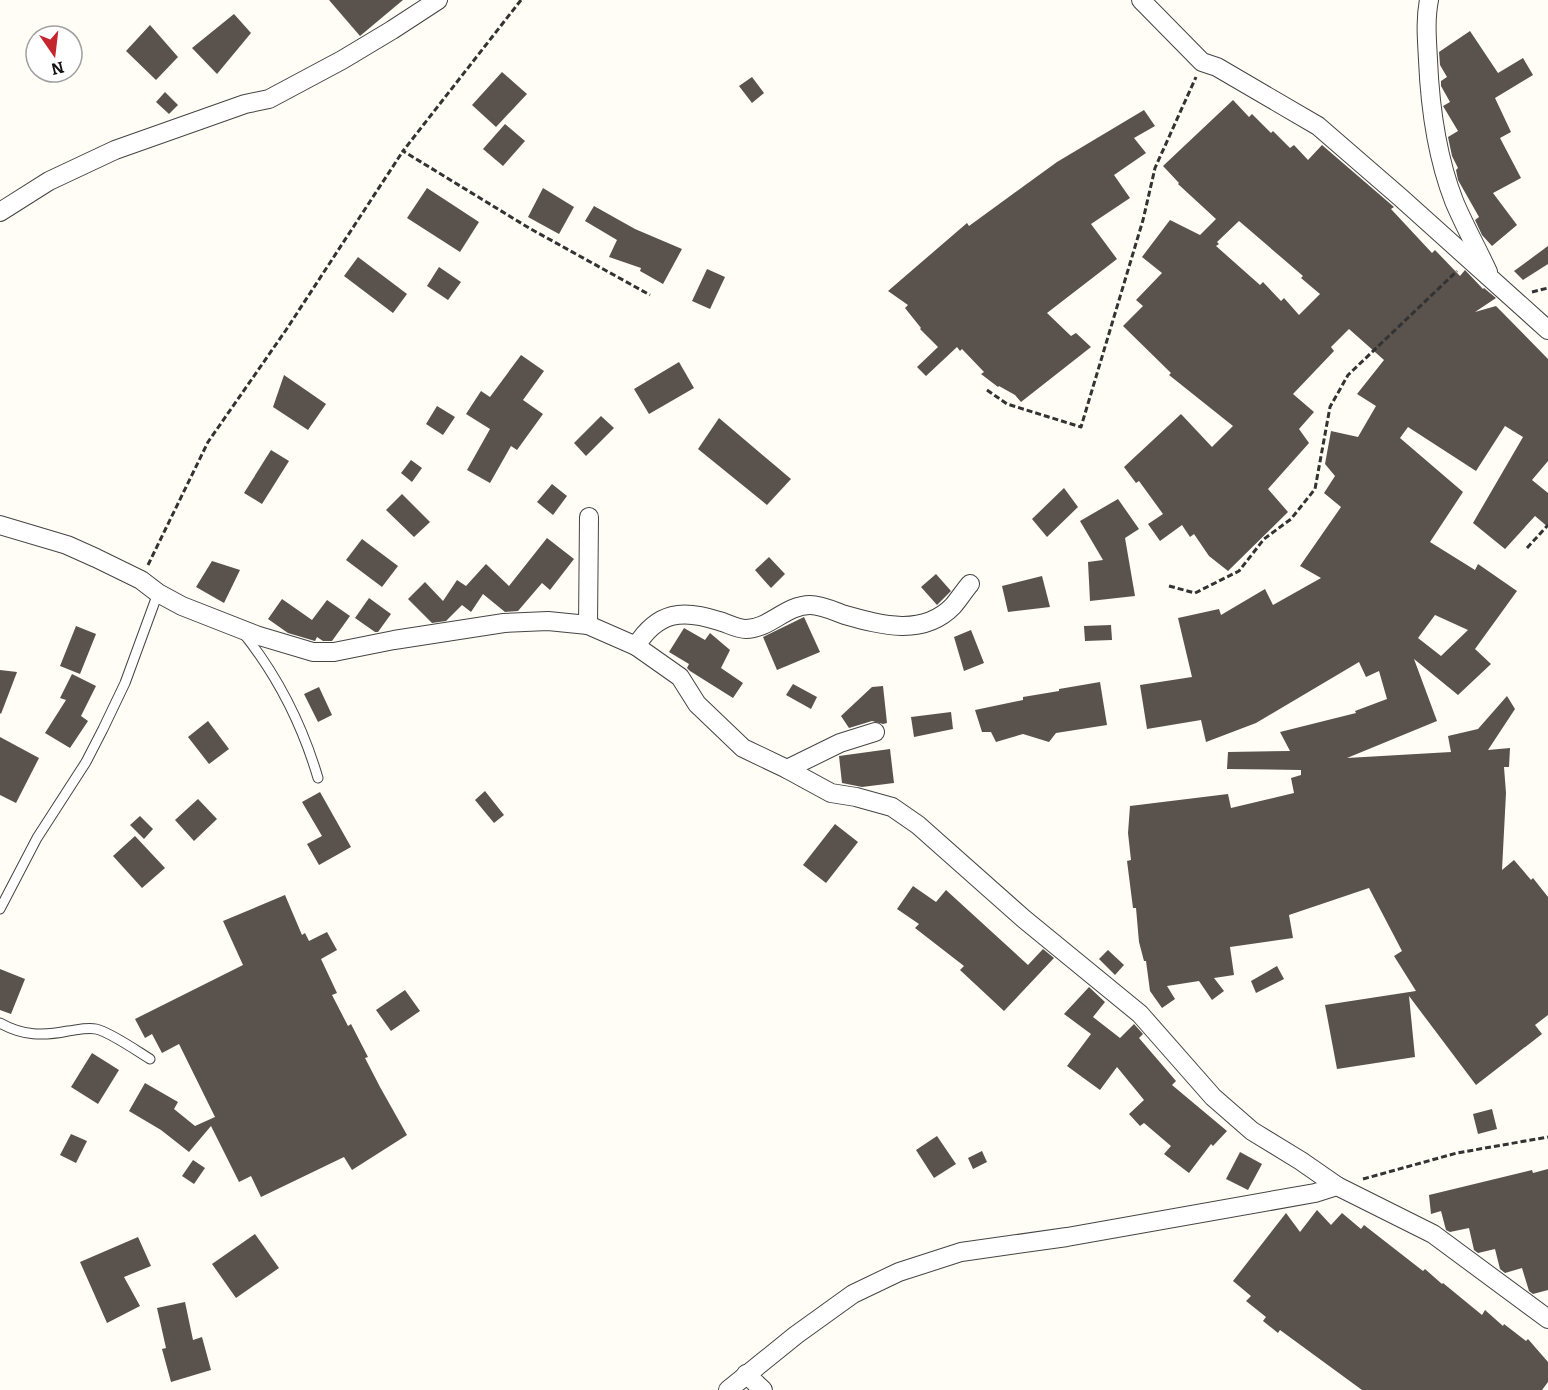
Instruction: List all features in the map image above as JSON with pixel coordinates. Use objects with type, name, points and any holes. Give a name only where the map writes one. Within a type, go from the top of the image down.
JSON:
[{"type":"street","points":[[0,213],[49,181],[106,154],[245,104],[269,99],[342,60],[438,0]]},
{"type":"street","points":[[1141,0],[1203,62],[1217,67],[1318,126],[1548,330]]},
{"type":"street","points":[[1429,0],[1426,22],[1429,75],[1436,134],[1444,171],[1454,200],[1493,281]]},
{"type":"street","points":[[588,625],[590,517]]},
{"type":"street","points":[[0,525],[67,545],[141,580],[182,606],[281,644],[313,652],[334,652],[504,623],[548,621],[588,625],[636,646],[680,677],[697,704],[743,748],[831,794],[856,797],[892,807],[918,825],[1024,919],[1140,1014],[1213,1097],[1252,1131],[1337,1186],[1433,1234],[1548,1319]]},
{"type":"street","points":[[636,646],[645,632],[659,621],[681,614],[694,614],[745,629],[767,622],[796,607],[811,604],[888,626],[915,627],[936,618],[952,607],[970,584]]},
{"type":"street","points":[[787,769],[840,743],[875,732]]},
{"type":"street","points":[[728,1390],[796,1335],[853,1294],[898,1272],[961,1252],[1171,1220],[1315,1193],[1337,1186]]},
{"type":"street","points":[[746,1374],[763,1390]]},
{"type":"lane","points":[[0,909],[37,838],[86,762],[104,729],[125,683],[158,592]]},
{"type":"lane","points":[[240,628],[279,683],[300,724],[318,778]]},
{"type":"lane","points":[[0,1023],[31,1035],[97,1029],[150,1059]]},
{"type":"path","points":[[141,580],[208,442],[286,330],[403,151],[521,0]]},
{"type":"path","points":[[987,390],[1007,404],[1081,427],[1143,220],[1155,168],[1203,62]]},
{"type":"path","points":[[403,151],[529,228],[650,295]]},
{"type":"path","points":[[1169,586],[1195,593],[1239,571],[1264,539],[1291,519],[1315,489],[1330,407],[1348,375],[1469,259]]},
{"type":"path","points":[[1527,548],[1548,525]]},
{"type":"path","points":[[1337,1186],[1456,1153],[1548,1137]]},
{"type":"building","points":[[329,0],[403,0],[360,36]]},
{"type":"building","points":[[234,14],[251,33],[217,74],[192,48]]},
{"type":"building","points":[[150,25],[178,57],[156,80],[126,51]]},
{"type":"building","points":[[1470,31],[1498,73],[1523,58],[1533,75],[1495,98],[1511,132],[1500,138],[1521,178],[1493,193],[1517,225],[1492,246],[1482,235],[1475,220],[1479,217],[1458,180],[1456,170],[1458,168],[1452,156],[1448,137],[1458,131],[1443,106],[1450,102],[1441,86],[1441,81],[1447,77],[1440,65],[1439,52]]},
{"type":"building","points":[[502,72],[527,94],[496,127],[472,105]]},
{"type":"building","points":[[752,77],[764,93],[752,103],[739,86]]},
{"type":"building","points":[[165,92],[178,105],[169,114],[156,102]]},
{"type":"building","points":[[1233,100],[1249,117],[1252,114],[1290,148],[1294,145],[1308,160],[1322,145],[1394,207],[1391,209],[1432,253],[1435,250],[1460,276],[1465,270],[1483,289],[1496,298],[1475,312],[1496,306],[1548,359],[1548,461],[1532,480],[1548,493],[1548,527],[1535,516],[1505,549],[1473,523],[1523,437],[1505,426],[1476,471],[1408,427],[1400,438],[1463,492],[1430,542],[1475,570],[1478,564],[1517,591],[1475,649],[1491,664],[1458,695],[1414,659],[1437,721],[1347,758],[1451,752],[1448,736],[1478,729],[1507,696],[1515,709],[1488,750],[1510,748],[1509,767],[1504,767],[1506,793],[1502,870],[1514,860],[1531,880],[1533,878],[1548,897],[1548,1015],[1535,1025],[1542,1034],[1476,1085],[1409,996],[1415,1057],[1337,1069],[1325,1005],[1416,991],[1394,956],[1402,951],[1369,888],[1289,915],[1293,938],[1230,947],[1234,975],[1214,978],[1224,991],[1212,1000],[1199,981],[1167,986],[1175,999],[1162,1008],[1150,991],[1146,961],[1144,961],[1139,942],[1136,908],[1133,908],[1127,861],[1131,860],[1128,833],[1130,806],[1228,794],[1231,808],[1294,793],[1291,778],[1301,775],[1301,770],[1227,769],[1228,752],[1290,751],[1280,732],[1356,713],[1355,711],[1387,699],[1379,671],[1366,677],[1359,662],[1256,723],[1206,742],[1201,720],[1147,729],[1140,685],[1192,677],[1178,618],[1219,609],[1221,615],[1265,589],[1273,605],[1321,578],[1300,566],[1341,507],[1324,493],[1335,476],[1325,464],[1331,431],[1358,437],[1376,406],[1357,394],[1384,360],[1349,329],[1331,347],[1334,351],[1293,394],[1314,412],[1299,429],[1309,443],[1268,489],[1288,512],[1228,571],[1209,556],[1194,534],[1190,537],[1182,525],[1160,541],[1148,524],[1163,514],[1139,481],[1136,483],[1124,467],[1181,414],[1212,447],[1233,426],[1169,375],[1171,373],[1123,326],[1143,306],[1136,300],[1162,273],[1142,257],[1170,220],[1200,235],[1216,219],[1178,184],[1163,166]],"holes":[[[1239,221],[1303,276],[1301,278],[1320,294],[1299,315],[1284,298],[1281,301],[1263,282],[1260,285],[1216,246],[1219,244],[1217,242]],[[1435,615],[1468,630],[1441,656],[1418,638]]]},
{"type":"building","points":[[1144,110],[1155,126],[1134,138],[1146,153],[1114,175],[1130,198],[1091,224],[1117,259],[1047,313],[1071,336],[1076,333],[1091,347],[1021,402],[1015,395],[998,387],[981,374],[984,372],[962,349],[960,351],[957,347],[926,376],[917,367],[938,347],[920,329],[905,308],[908,305],[888,291],[967,223],[969,226],[1057,162]]},
{"type":"building","points":[[505,124],[525,141],[503,166],[483,149]]},
{"type":"building","points":[[427,188],[479,222],[460,252],[407,218]]},
{"type":"building","points":[[543,188],[574,207],[559,234],[528,217]]},
{"type":"building","points":[[594,206],[635,229],[682,249],[663,284],[640,271],[641,268],[609,257],[617,240],[585,221]]},
{"type":"building","points":[[1548,246],[1548,264],[1523,280],[1514,271]]},
{"type":"building","points":[[358,257],[407,294],[393,313],[344,276]]},
{"type":"building","points":[[439,267],[461,282],[448,300],[427,286]]},
{"type":"building","points":[[707,269],[725,277],[710,309],[692,301]]},
{"type":"building","points":[[521,355],[544,371],[523,400],[543,414],[517,450],[511,446],[490,483],[467,470],[490,429],[466,414],[481,391],[490,397]]},
{"type":"building","points":[[679,362],[694,388],[649,414],[634,389]]},
{"type":"building","points":[[284,375],[326,404],[308,430],[273,407]]},
{"type":"building","points":[[437,406],[455,417],[443,435],[426,424]]},
{"type":"building","points":[[601,416],[614,428],[586,456],[574,443]]},
{"type":"building","points":[[719,418],[791,479],[767,505],[698,449]]},
{"type":"building","points":[[271,450],[289,461],[262,504],[244,493]]},
{"type":"building","points":[[411,460],[422,468],[412,482],[401,473]]},
{"type":"building","points":[[552,484],[567,496],[553,515],[537,502]]},
{"type":"building","points":[[1064,488],[1078,507],[1047,537],[1032,519]]},
{"type":"building","points":[[402,494],[430,522],[414,537],[386,510]]},
{"type":"building","points":[[1118,499],[1139,529],[1125,538],[1135,596],[1090,601],[1088,562],[1103,560],[1080,521]]},
{"type":"building","points":[[547,538],[574,559],[550,590],[542,583],[518,611],[505,612],[483,594],[471,612],[462,605],[446,621],[432,623],[408,599],[425,582],[443,601],[457,580],[466,586],[486,564],[509,586]]},
{"type":"building","points":[[362,539],[398,566],[382,587],[346,560]]},
{"type":"building","points":[[769,557],[785,574],[771,588],[755,570]]},
{"type":"building","points":[[212,561],[240,570],[224,603],[196,587]]},
{"type":"building","points":[[936,574],[951,591],[937,605],[921,587]]},
{"type":"building","points":[[1042,576],[1050,607],[1008,612],[1002,586]]},
{"type":"building","points":[[369,598],[391,614],[378,632],[355,618]]},
{"type":"building","points":[[282,599],[312,620],[327,600],[350,616],[332,641],[323,641],[317,637],[315,641],[288,633],[268,619]]},
{"type":"building","points":[[804,617],[820,652],[777,670],[763,637]]},
{"type":"building","points":[[1111,625],[1112,640],[1085,641],[1084,626]]},
{"type":"building","points":[[76,626],[96,634],[80,674],[60,666]]},
{"type":"building","points":[[684,628],[705,640],[710,633],[730,650],[721,668],[743,683],[733,698],[690,671],[687,668],[689,664],[669,652]]},
{"type":"building","points":[[971,630],[984,663],[964,671],[954,637]]},
{"type":"building","points":[[0,670],[17,672],[1,714],[0,713]]},
{"type":"building","points":[[72,674],[96,686],[81,716],[88,721],[70,748],[45,733],[66,700],[60,698]]},
{"type":"building","points":[[1100,682],[1107,725],[1056,733],[1049,742],[1023,734],[996,742],[991,732],[982,732],[975,710],[1023,700],[1023,697]]},
{"type":"building","points":[[793,684],[817,697],[811,709],[786,695]]},
{"type":"building","points":[[883,686],[887,723],[872,721],[849,728],[841,716],[872,687]]},
{"type":"building","points":[[319,687],[332,715],[318,722],[304,694]]},
{"type":"building","points":[[951,712],[953,729],[914,737],[911,717]]},
{"type":"building","points":[[208,721],[229,749],[209,764],[188,737]]},
{"type":"building","points":[[0,737],[39,758],[16,803],[0,795]]},
{"type":"building","points":[[890,749],[894,783],[862,787],[842,783],[839,756]]},
{"type":"building","points":[[485,791],[504,815],[494,823],[475,800]]},
{"type":"building","points":[[320,792],[351,847],[319,865],[307,844],[322,836],[302,802]]},
{"type":"building","points":[[198,799],[217,819],[194,841],[175,820]]},
{"type":"building","points":[[140,816],[153,829],[144,839],[130,825]]},
{"type":"building","points":[[835,824],[858,842],[826,883],[803,865]]},
{"type":"building","points":[[135,836],[165,868],[142,888],[113,856]]},
{"type":"building","points":[[913,886],[936,902],[946,890],[1028,965],[1043,949],[1054,958],[1004,1011],[960,970],[964,966],[915,928],[919,924],[897,909]]},
{"type":"building","points":[[285,895],[302,935],[305,933],[309,941],[327,932],[337,950],[321,959],[337,993],[332,995],[348,1026],[351,1024],[368,1057],[365,1058],[407,1135],[352,1170],[344,1157],[261,1197],[251,1176],[239,1182],[211,1126],[189,1152],[161,1130],[129,1111],[145,1083],[178,1102],[174,1109],[195,1126],[215,1117],[179,1044],[162,1053],[152,1034],[145,1038],[135,1019],[243,965],[223,921]]},
{"type":"building","points":[[1108,950],[1124,965],[1115,975],[1099,959]]},
{"type":"building","points":[[1277,966],[1284,979],[1256,993],[1251,981]]},
{"type":"building","points":[[0,969],[25,979],[11,1014],[0,1010]]},
{"type":"building","points":[[1089,987],[1105,1002],[1093,1017],[1120,1038],[1134,1024],[1143,1034],[1139,1038],[1176,1081],[1172,1085],[1227,1131],[1213,1146],[1211,1144],[1189,1173],[1164,1154],[1171,1146],[1144,1123],[1140,1126],[1129,1114],[1144,1100],[1117,1067],[1100,1090],[1067,1066],[1091,1034],[1064,1014]]},
{"type":"building","points":[[405,990],[420,1011],[391,1031],[376,1010]]},
{"type":"building","points":[[92,1053],[119,1070],[98,1104],[71,1087]]},
{"type":"building","points":[[1492,1109],[1497,1129],[1478,1134],[1473,1114]]},
{"type":"building","points":[[71,1134],[87,1141],[76,1163],[60,1155]]},
{"type":"building","points":[[937,1136],[956,1164],[934,1178],[916,1150]]},
{"type":"building","points":[[982,1151],[987,1162],[973,1169],[968,1158]]},
{"type":"building","points":[[1240,1152],[1262,1164],[1248,1190],[1226,1179]]},
{"type":"building","points":[[193,1160],[205,1168],[194,1184],[182,1176]]},
{"type":"building","points":[[1548,1169],[1548,1290],[1533,1294],[1529,1291],[1522,1268],[1505,1273],[1500,1269],[1495,1249],[1478,1253],[1474,1250],[1469,1228],[1450,1232],[1446,1230],[1441,1211],[1431,1214],[1429,1195],[1532,1170],[1533,1173]]},
{"type":"building","points":[[1317,1210],[1331,1225],[1342,1213],[1361,1229],[1364,1225],[1423,1271],[1425,1269],[1482,1315],[1485,1310],[1503,1326],[1504,1324],[1526,1341],[1528,1339],[1548,1362],[1548,1382],[1542,1390],[1362,1390],[1280,1330],[1278,1333],[1263,1321],[1266,1317],[1246,1301],[1251,1296],[1233,1281],[1286,1213],[1300,1232]]},
{"type":"building","points":[[255,1234],[279,1268],[236,1298],[212,1264]]},
{"type":"building","points":[[138,1237],[151,1266],[124,1277],[140,1306],[107,1323],[80,1262]]},
{"type":"building","points":[[185,1302],[193,1340],[202,1337],[211,1370],[171,1382],[162,1349],[166,1348],[157,1308]]}]
